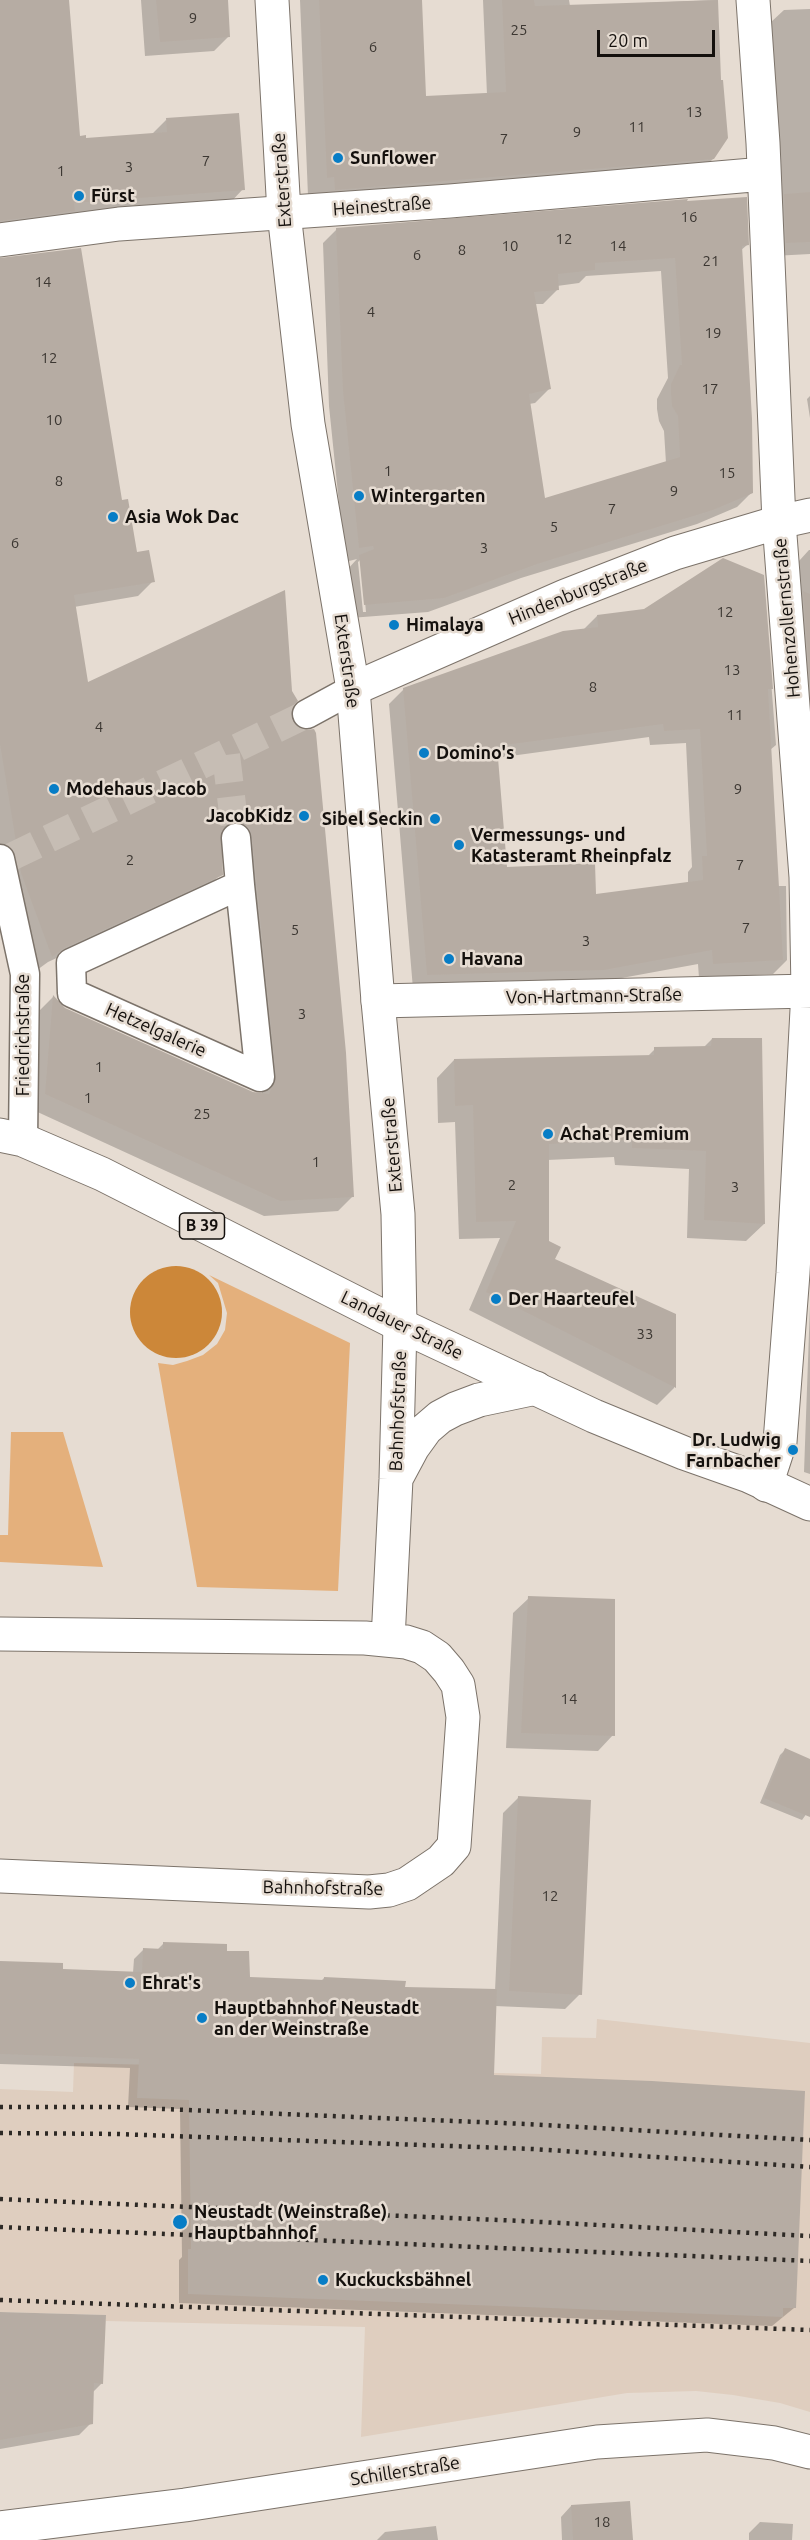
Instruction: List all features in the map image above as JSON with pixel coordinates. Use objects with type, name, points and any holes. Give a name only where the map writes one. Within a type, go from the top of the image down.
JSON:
[{"type":"street","name":"Exterstraße","points":[[272,0],[284,213],[308,424],[353,689],[378,1000],[399,1214],[400,1325]]},
{"type":"street","name":"Hohenzollernstraße","points":[[753,0],[764,174],[794,518],[809,991],[793,1273],[780,1442],[766,1485]]},
{"type":"street","name":"Heinestraße","points":[[0,240],[119,224],[764,174]]},
{"type":"street","name":"Hindenburgstraße","points":[[353,689],[565,596],[675,553],[794,518]]},
{"type":"street","points":[[307,714],[353,689]]},
{"type":"street","name":"Hetzelgalerie","points":[[236,838],[260,1077],[72,993],[71,963],[240,885]]},
{"type":"street","name":"Friedrichstraße","points":[[3,861],[25,974],[11,1138]]},
{"type":"street","name":"Von-Hartmann-Straße","points":[[378,1000],[809,991]]},
{"type":"street","name":"Landauer Straße","points":[[11,1138],[102,1174],[400,1325],[594,1416],[684,1453],[749,1476],[810,1504]]},
{"type":"street","name":"Bahnhofstraße","points":[[388,1640],[396,1479],[400,1325]]},
{"type":"street","points":[[396,1479],[413,1447],[426,1429],[441,1417],[480,1400],[536,1388]]},
{"type":"street","name":"Bahnhofstraße","points":[[0,1634],[406,1642],[423,1647],[438,1657],[458,1685],[463,1717],[454,1846],[441,1861],[408,1884],[389,1890],[369,1892],[0,1876]]},
{"type":"street","name":"Schillerstraße","points":[[0,2528],[185,2505],[597,2442],[707,2435],[774,2443],[810,2452]]},
{"type":"shaded area","points":[[176,1266],[193,1270],[208,1280],[218,1295],[222,1312],[218,1329],[208,1344],[193,1354],[176,1358],[159,1354],[144,1344],[134,1329],[130,1312],[134,1295],[144,1280],[159,1270]]},
{"type":"shaded area","points":[[209,1275],[350,1343],[338,1591],[197,1587],[158,1363],[173,1365],[187,1361],[203,1355],[217,1344],[225,1330],[227,1313],[218,1283]]},
{"type":"shaded area","points":[[11,1432],[63,1432],[103,1567],[0,1562],[0,1535],[8,1535]]},
{"type":"shaded area","points":[[597,2019],[810,2043],[810,2412],[780,2403],[696,2391],[627,2393],[361,2437],[365,2327],[106,2321],[105,2315],[0,2312],[0,2089],[73,2092],[74,2063],[541,2074],[542,2037],[596,2038]]},
{"type":"building","points":[[0,0],[69,0],[80,136],[86,135],[86,138],[167,132],[166,118],[239,113],[245,190],[74,203],[75,211],[0,221]]},
{"type":"building","points":[[156,0],[228,0],[230,37],[160,42]]},
{"type":"building","points":[[319,0],[422,0],[426,96],[506,92],[502,0],[534,0],[535,6],[718,0],[721,80],[723,80],[728,138],[714,159],[335,190],[334,177],[327,178]]},
{"type":"building","points":[[810,192],[810,242],[786,243],[784,194]]},
{"type":"building","points":[[747,197],[749,245],[742,246],[752,419],[753,493],[713,510],[537,564],[444,598],[364,605],[359,555],[374,549],[373,546],[359,548],[343,391],[336,228],[688,199],[687,201]],"holes":[[[675,258],[682,365],[671,384],[672,406],[678,416],[680,457],[545,498],[529,394],[551,389],[534,292],[559,290],[558,274],[595,270],[595,263]]]},
{"type":"building","points":[[81,248],[122,500],[128,499],[137,552],[149,550],[155,582],[74,595],[88,682],[285,590],[292,691],[298,701],[293,706],[292,721],[298,728],[314,729],[316,733],[346,1053],[354,1197],[280,1201],[45,1094],[53,995],[65,1008],[253,1092],[269,1094],[276,1076],[252,837],[250,829],[244,823],[227,824],[221,832],[223,875],[64,948],[52,957],[21,873],[0,744],[0,258]]},
{"type":"building","points":[[723,558],[764,575],[773,689],[768,689],[783,960],[713,964],[712,950],[604,970],[427,975],[403,688],[563,631],[598,627],[597,615],[644,609]],"holes":[[[663,724],[664,731],[700,729],[707,856],[702,856],[703,880],[596,894],[595,863],[507,867],[497,746]]]},
{"type":"building","points":[[803,591],[810,594],[810,682]]},
{"type":"building","points":[[712,1038],[762,1038],[765,1224],[704,1220],[706,1151],[632,1148],[632,1140],[549,1144],[549,1241],[561,1247],[555,1259],[676,1314],[676,1388],[486,1292],[516,1221],[476,1222],[473,1105],[455,1106],[454,1059],[654,1055],[654,1047],[711,1046]]},
{"type":"building","points":[[528,1596],[615,1599],[615,1736],[521,1733]]},
{"type":"building","points":[[785,1748],[810,1759],[810,1817],[764,1798]]},
{"type":"building","points":[[518,1796],[591,1800],[582,1995],[509,1991]]},
{"type":"building","points":[[163,1942],[227,1944],[227,1951],[249,1951],[250,1977],[324,1980],[324,1977],[406,1981],[405,1987],[497,1989],[494,2075],[652,2081],[805,2091],[796,2308],[783,2308],[783,2317],[188,2294],[188,2249],[191,2249],[189,2100],[137,2098],[139,2059],[0,2054],[0,1961],[63,1963],[63,1969],[142,1972],[143,1948],[163,1949]]},
{"type":"building","points":[[0,2312],[106,2315],[103,2384],[94,2383],[93,2424],[0,2440]]},
{"type":"building","points":[[630,2501],[633,2540],[573,2540],[571,2505]]},
{"type":"tunnel","points":[[11,857],[307,714]]},
{"type":"tunnel","points":[[226,755],[236,838]]},
{"type":"railway","points":[[0,2107],[116,2107],[525,2124],[810,2140]]},
{"type":"railway","points":[[0,2133],[117,2134],[533,2149],[810,2167]]},
{"type":"railway","points":[[0,2199],[522,2221],[810,2236]]},
{"type":"railway","points":[[0,2227],[810,2261]]},
{"type":"railway","points":[[0,2300],[810,2330]]},
{"type":"place","name":"Sunflower","points":[[338,158]]},
{"type":"place","name":"Fürst","points":[[79,196]]},
{"type":"place","name":"Wintergarten","points":[[359,496]]},
{"type":"place","name":"Asia Wok Dac","points":[[113,517]]},
{"type":"place","name":"Himalaya","points":[[394,625]]},
{"type":"place","name":"Domino's","points":[[424,753]]},
{"type":"place","name":"Modehaus Jacob","points":[[54,789]]},
{"type":"place","name":"JacobKidz","points":[[304,816]]},
{"type":"place","name":"Sibel Seckin","points":[[435,819]]},
{"type":"place","name":"Vermessungs- und Katasteramt Rheinpfalz","points":[[459,845]]},
{"type":"place","name":"Havana","points":[[449,959]]},
{"type":"place","name":"Achat Premium","points":[[548,1134]]},
{"type":"place","name":"Der Haarteufel","points":[[496,1299]]},
{"type":"place","name":"Dr. Ludwig Farnbacher","points":[[793,1450]]},
{"type":"place","name":"Ehrat's","points":[[130,1983]]},
{"type":"place","name":"Hauptbahnhof Neustadt an der Weinstraße","points":[[202,2018]]},
{"type":"place","name":"Neustadt (Weinstraße) Hauptbahnhof","points":[[180,2222]]},
{"type":"place","name":"Kuckucksbähnel","points":[[323,2280]]}]
